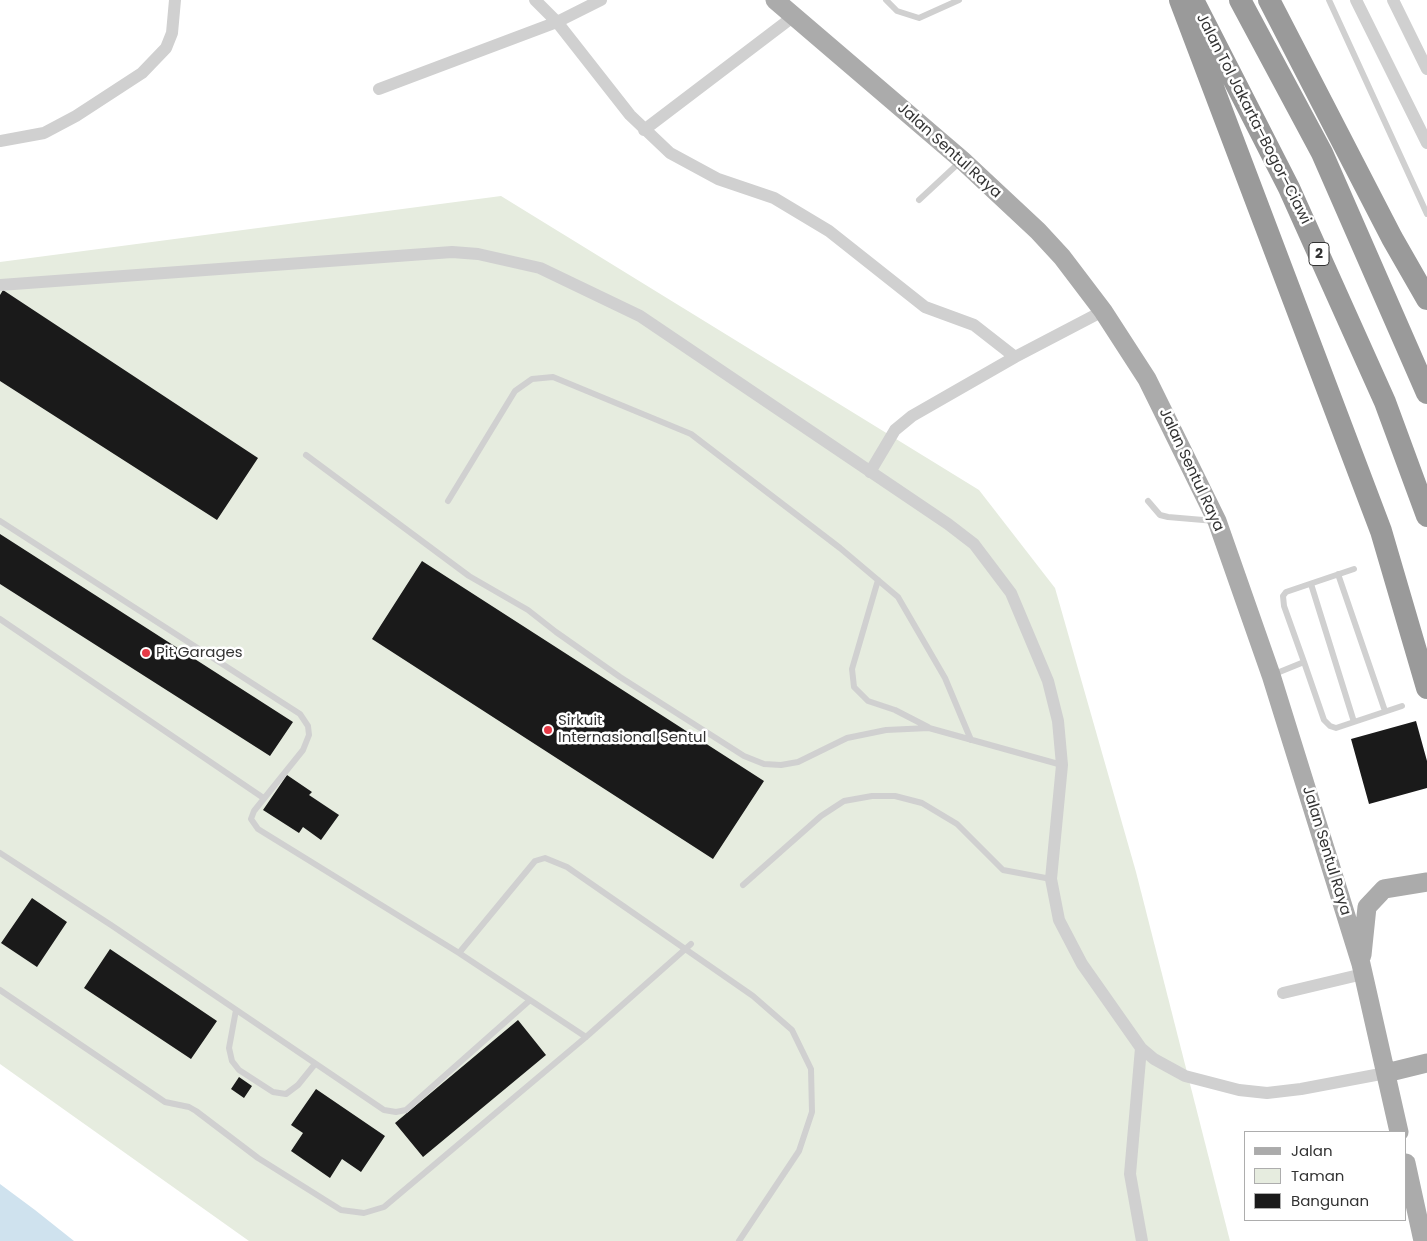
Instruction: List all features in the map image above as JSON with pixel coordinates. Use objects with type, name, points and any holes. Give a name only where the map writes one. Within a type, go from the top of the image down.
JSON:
[{"type":"highway","points":[[1180,0],[1380,531],[1427,688]]},
{"type":"highway","name":"Jalan Tol Jakarta–Bogor–Ciawi","points":[[1193,0],[1289,188],[1385,402],[1427,516]]},
{"type":"highway","points":[[1240,0],[1322,153],[1427,393]]},
{"type":"highway","points":[[1269,0],[1392,238],[1427,299]]},
{"type":"main road","name":"Jalan Sentul Raya","points":[[775,0],[962,160],[1062,256],[1103,311],[1147,379],[1217,522],[1271,675],[1362,969],[1399,1131]]},
{"type":"main road","points":[[1362,969],[1367,907],[1384,889],[1427,882]]},
{"type":"main road","points":[[1386,1074],[1427,1063]]},
{"type":"main road","points":[[1407,1168],[1423,1241]]},
{"type":"street","points":[[0,142],[44,133],[76,116],[142,73],[166,48],[172,33],[175,0]]},
{"type":"street","points":[[534,0],[557,22],[644,130],[678,157],[718,178],[774,198],[829,231],[925,307],[974,325],[1015,357]]},
{"type":"street","points":[[379,89],[557,22],[601,0]]},
{"type":"street","points":[[1356,0],[1427,143]]},
{"type":"street","points":[[1393,0],[1427,69]]},
{"type":"street","points":[[644,130],[794,16]]},
{"type":"street","points":[[0,284],[452,252],[478,254],[540,268],[640,316],[948,524],[974,544],[1011,593],[1048,681],[1058,721],[1062,766],[1051,879],[1059,920],[1082,964],[1141,1048],[1154,1060],[1186,1076],[1239,1090],[1267,1093],[1386,1074]]},
{"type":"street","points":[[870,472],[895,430],[912,416],[1015,357],[1103,311]]},
{"type":"street","points":[[1282,993],[1362,969]]},
{"type":"street","points":[[1141,1048],[1130,1174],[1142,1241]]},
{"type":"lane","points":[[886,0],[897,11],[919,18],[959,0]]},
{"type":"lane","points":[[1329,0],[1427,214]]},
{"type":"lane","points":[[919,200],[962,160]]},
{"type":"lane","points":[[448,501],[515,390],[532,379],[553,377],[692,434],[840,548],[898,597],[945,678],[971,740]]},
{"type":"lane","points":[[306,455],[469,576],[528,610],[620,677],[744,756],[764,764],[782,765],[798,762],[847,738],[886,730],[929,728]]},
{"type":"lane","points":[[1148,501],[1160,515],[1217,522]]},
{"type":"lane","points":[[0,521],[300,714],[308,726],[309,735],[302,750],[262,797],[251,819],[258,829],[459,953],[586,1037]]},
{"type":"lane","points":[[1354,569],[1286,592],[1283,596],[1284,606],[1324,720],[1336,728],[1402,706]]},
{"type":"lane","points":[[1338,574],[1385,711]]},
{"type":"lane","points":[[878,580],[852,669],[854,687],[868,700],[895,710],[929,728],[1062,766]]},
{"type":"lane","points":[[1311,584],[1354,722]]},
{"type":"lane","points":[[0,619],[262,797]]},
{"type":"lane","points":[[1271,675],[1304,662]]},
{"type":"lane","points":[[743,885],[821,816],[844,801],[872,796],[895,796],[922,802],[957,824],[1003,870],[1051,879]]},
{"type":"lane","points":[[0,853],[384,1110],[396,1112],[406,1110],[530,1001]]},
{"type":"lane","points":[[459,953],[535,860],[544,858],[567,867],[752,996],[792,1030],[811,1069],[812,1112],[799,1151],[739,1241]]},
{"type":"lane","points":[[0,990],[165,1102],[189,1107],[196,1111],[258,1158],[340,1210],[364,1213],[384,1207],[586,1037],[691,944]]},
{"type":"lane","points":[[236,1010],[229,1048],[232,1061],[239,1070],[273,1092],[286,1094],[298,1085],[315,1064]]},
{"type":"green space","name":"Sirkuit Internasional Sentul","points":[[501,196],[979,490],[1055,588],[1136,872],[1230,1241],[249,1241],[0,1064],[0,262]]},
{"type":"water","points":[[0,1184],[35,1210],[74,1241],[0,1241]]},
{"type":"building","points":[[3,290],[258,458],[217,520],[0,381],[0,295]]},
{"type":"building","name":"Pit Garages","points":[[0,534],[293,722],[270,756],[0,584]]},
{"type":"building","points":[[422,561],[764,781],[713,859],[372,639]]},
{"type":"building","points":[[1416,721],[1427,761],[1427,788],[1369,804],[1351,739]]},
{"type":"building","points":[[287,775],[312,792],[309,795],[339,815],[321,840],[303,827],[299,833],[263,810]]},
{"type":"building","points":[[32,898],[67,922],[37,967],[1,943]]},
{"type":"building","points":[[110,949],[217,1021],[191,1059],[84,988]]},
{"type":"building","points":[[518,1020],[546,1055],[423,1157],[395,1123]]},
{"type":"building","points":[[239,1077],[252,1086],[244,1098],[231,1089]]},
{"type":"building","points":[[316,1089],[385,1136],[361,1172],[342,1159],[330,1178],[291,1151],[303,1133],[291,1125]]},
{"type":"place","name":"Pit Garages","points":[[146,653]]},
{"type":"place","name":"Sirkuit Internasional Sentul","points":[[548,730]]}]
